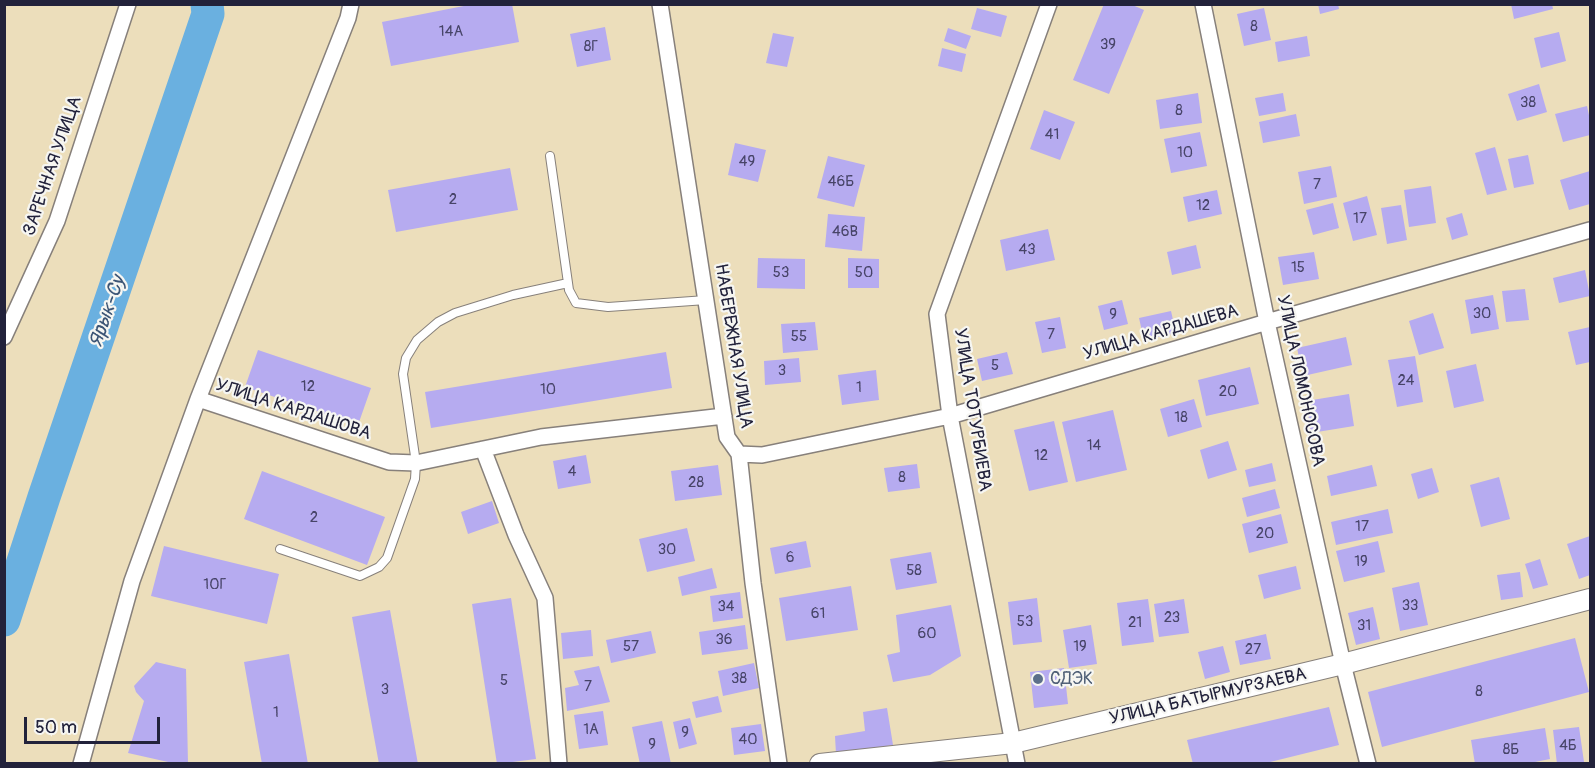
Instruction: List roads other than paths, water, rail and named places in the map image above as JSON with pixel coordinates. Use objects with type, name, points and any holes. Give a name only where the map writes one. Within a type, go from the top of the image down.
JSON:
[{"type":"street","name":"ЗАРЕЧНАЯ УЛИЦА","points":[[4,337],[57,221],[128,4]]},
{"type":"street","name":"УЛИЦА КАРДАШОВА","points":[[351,4],[348,18],[198,399],[389,462],[416,463],[541,437],[724,416]]},
{"type":"street","name":"НАБЕРЕЖНАЯ УЛИЦА","points":[[660,4],[727,437],[739,454],[753,583],[779,764]]},
{"type":"street","name":"УЛИЦА ТОТУРБИЕВА","points":[[1017,764],[950,416],[937,314],[1048,4]]},
{"type":"street","name":"УЛИЦА ЛОМОНОСОВА","points":[[1203,4],[1267,322],[1343,664],[1368,764]]},
{"type":"street","name":"УЛИЦА КАРДАШЕВА","points":[[739,454],[762,455],[950,416],[1590,230]]},
{"type":"street","points":[[81,764],[132,581],[198,399]]},
{"type":"street","points":[[483,449],[516,536],[545,598],[560,764]]},
{"type":"street","name":"УЛИЦА БАТЫРМУРЗАЕВА","points":[[820,764],[1013,743],[1343,664],[1590,598]]},
{"type":"lane","points":[[550,156],[568,284],[571,296],[576,303],[608,307],[706,300]]},
{"type":"lane","points":[[280,549],[360,576],[379,567],[387,558],[415,479],[416,463],[403,374],[406,358],[417,340],[438,322],[455,313],[513,295],[568,284]]},
{"type":"waterway","name":"Ярык-Су","points":[[4,620],[208,14],[207,4]]},
{"type":"place","name":"СДЭК","points":[[1038,679]]}]
